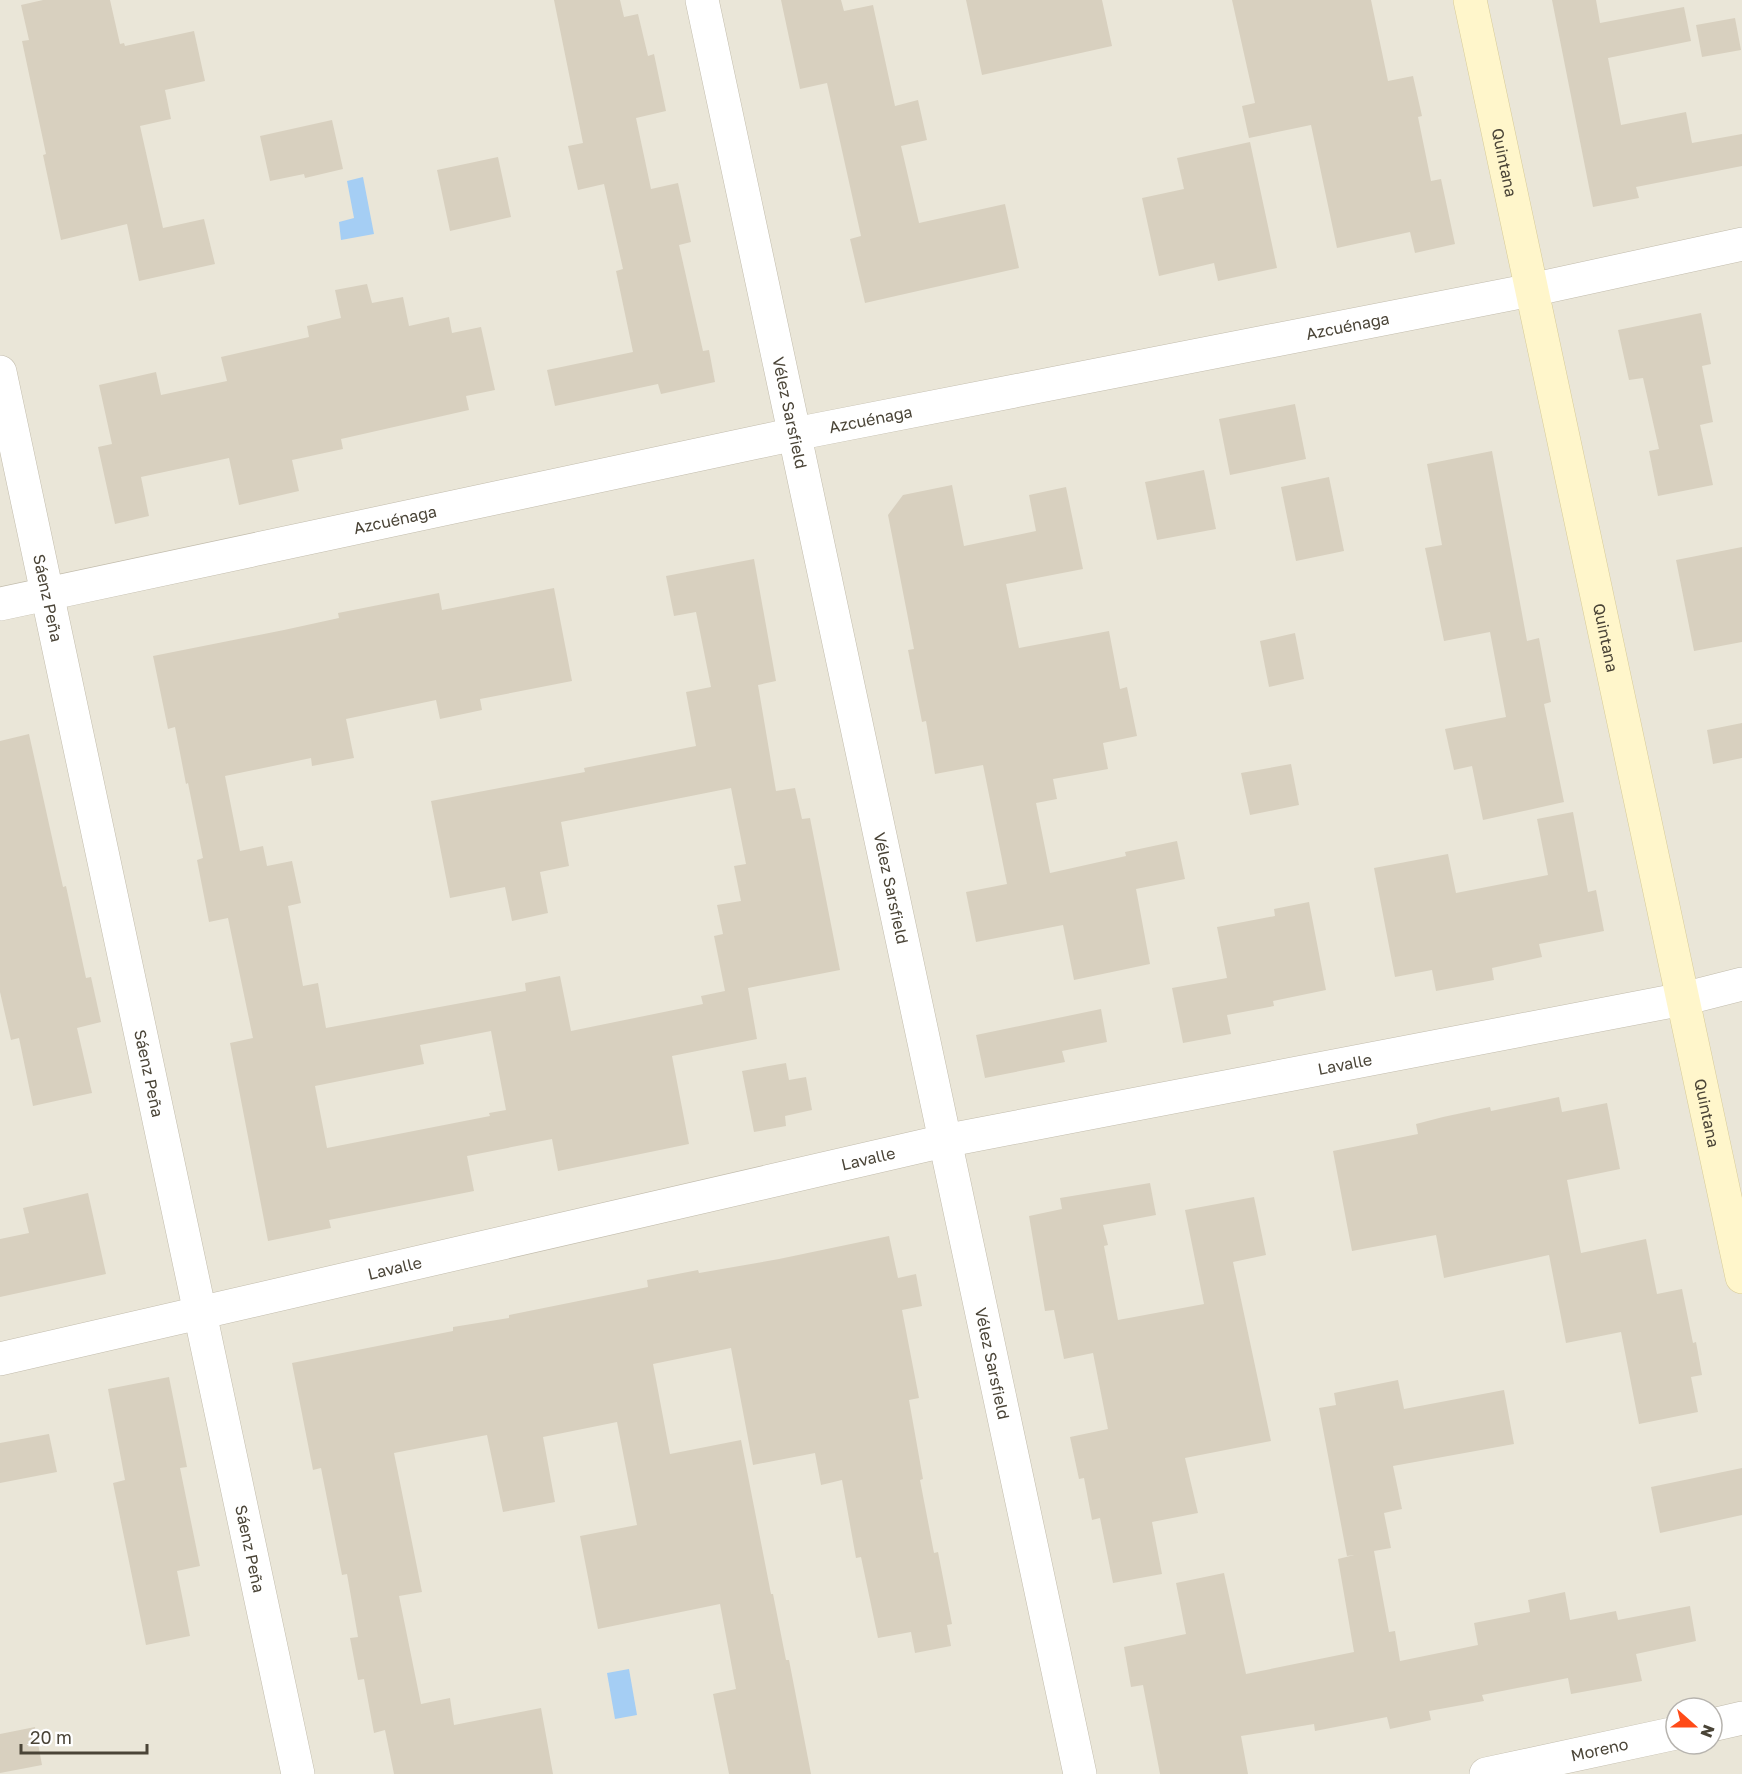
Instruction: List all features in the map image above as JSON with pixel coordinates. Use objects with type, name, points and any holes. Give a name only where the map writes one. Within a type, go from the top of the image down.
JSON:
[{"type":"main road","name":"Quintana","points":[[1470,0],[1742,1277]]},
{"type":"street","name":"Vélez Sarsfield","points":[[702,0],[1080,1774]]},
{"type":"street","name":"Azcuénaga","points":[[0,604],[795,434],[1532,290],[1742,244]]},
{"type":"street","name":"Sáenz Peña","points":[[0,372],[298,1774]]},
{"type":"street","name":"Lavalle","points":[[0,1359],[944,1141],[1683,999],[1742,984]]},
{"type":"street","points":[[1724,1722],[1742,1718]]},
{"type":"street","name":"Moreno","points":[[1486,1774],[1664,1735]]},
{"type":"shaded area","points":[[0,0],[1742,0],[1742,1774],[0,1774]]},
{"type":"water","points":[[363,177],[374,234],[341,240],[339,222],[354,218],[347,181]]},
{"type":"water","points":[[629,1669],[637,1715],[615,1719],[607,1673]]},
{"type":"building","points":[[43,0],[110,0],[120,44],[124,43],[125,46],[194,31],[205,81],[165,90],[171,119],[140,126],[163,228],[204,219],[215,264],[139,281],[127,224],[61,240],[43,155],[46,154],[22,41],[29,40],[21,5]]},
{"type":"building","points":[[554,0],[620,0],[624,17],[638,14],[648,56],[654,54],[666,111],[636,118],[651,189],[678,183],[691,242],[679,245],[703,351],[709,350],[715,382],[661,394],[658,384],[555,406],[547,370],[633,352],[616,271],[623,269],[604,184],[578,190],[568,146],[583,143]]},
{"type":"building","points":[[781,0],[841,0],[844,11],[873,5],[895,106],[918,100],[927,140],[901,146],[919,223],[1005,204],[1019,268],[865,303],[850,239],[861,236],[827,83],[800,89]]},
{"type":"building","points":[[966,0],[1102,0],[1112,46],[982,75]]},
{"type":"building","points":[[1232,0],[1371,0],[1388,81],[1413,76],[1422,116],[1418,117],[1431,181],[1441,179],[1455,244],[1415,253],[1410,232],[1337,248],[1311,125],[1249,138],[1242,106],[1255,103]]},
{"type":"building","points":[[1552,0],[1596,0],[1600,23],[1684,7],[1691,41],[1608,58],[1621,125],[1686,112],[1692,143],[1742,134],[1742,166],[1636,187],[1639,198],[1593,207]]},
{"type":"building","points":[[1735,18],[1741,50],[1702,57],[1696,25]]},
{"type":"building","points":[[332,120],[343,169],[305,178],[304,174],[270,181],[260,136]]},
{"type":"building","points":[[1250,142],[1277,268],[1218,281],[1214,263],[1159,276],[1142,198],[1184,189],[1177,158]]},
{"type":"building","points":[[498,157],[511,217],[450,231],[437,170]]},
{"type":"building","points":[[367,284],[372,303],[403,297],[409,326],[449,317],[452,333],[481,327],[495,390],[466,396],[469,410],[341,439],[343,449],[292,460],[299,491],[239,505],[229,458],[141,477],[149,516],[115,524],[98,447],[112,444],[99,385],[156,372],[161,395],[227,381],[221,357],[309,337],[307,326],[341,318],[335,290]]},
{"type":"building","points":[[1701,313],[1711,364],[1702,366],[1713,422],[1700,425],[1713,485],[1658,496],[1649,451],[1659,449],[1643,378],[1629,380],[1618,330]]},
{"type":"building","points":[[1295,404],[1306,459],[1230,475],[1219,419]]},
{"type":"building","points":[[1492,451],[1527,641],[1539,638],[1551,702],[1544,704],[1564,802],[1483,820],[1472,766],[1454,770],[1445,729],[1506,717],[1490,632],[1444,641],[1425,548],[1442,545],[1427,464]]},
{"type":"building","points":[[1204,470],[1216,529],[1157,540],[1145,482]]},
{"type":"building","points":[[1329,477],[1344,551],[1296,561],[1281,487]]},
{"type":"building","points":[[952,485],[964,546],[1036,531],[1029,495],[1066,487],[1083,569],[1006,584],[1019,648],[1109,631],[1120,689],[1127,687],[1137,736],[1103,743],[1108,769],[1053,779],[1057,799],[1036,803],[1050,873],[1126,856],[1125,852],[1177,841],[1185,879],[1136,889],[1150,964],[1074,980],[1063,925],[976,942],[966,892],[1007,884],[983,765],[935,774],[926,721],[922,722],[908,650],[914,649],[888,515],[903,495]]},
{"type":"building","points":[[1742,547],[1742,642],[1694,651],[1676,560]]},
{"type":"building","points":[[754,559],[776,681],[758,685],[776,791],[795,788],[802,819],[810,818],[840,970],[748,988],[757,1039],[672,1056],[689,1144],[558,1171],[552,1139],[467,1156],[474,1191],[329,1220],[331,1228],[268,1241],[230,1043],[253,1038],[228,918],[209,922],[197,860],[203,858],[188,783],[186,784],[175,727],[168,729],[153,656],[339,618],[338,613],[439,593],[442,610],[554,588],[572,681],[480,699],[482,710],[440,719],[436,700],[346,719],[354,758],[312,766],[311,758],[225,776],[240,851],[263,846],[267,866],[292,861],[301,903],[288,906],[303,986],[318,983],[326,1028],[526,991],[525,983],[560,976],[571,1031],[703,1004],[701,996],[725,991],[714,936],[723,934],[717,905],[741,901],[734,866],[746,864],[731,788],[561,822],[569,866],[540,872],[548,913],[512,921],[505,887],[450,898],[431,801],[585,772],[584,768],[696,746],[686,692],[711,687],[696,612],[674,616],[666,576]],"holes":[[[491,1031],[506,1110],[489,1113],[490,1116],[327,1148],[315,1086],[424,1064],[420,1045]]]},
{"type":"building","points":[[1295,633],[1304,679],[1269,687],[1260,641]]},
{"type":"building","points":[[1742,723],[1742,758],[1713,764],[1707,730]]},
{"type":"building","points":[[29,734],[63,887],[66,886],[86,978],[91,977],[101,1022],[77,1028],[92,1093],[33,1106],[19,1038],[11,1040],[0,992],[0,741]]},
{"type":"building","points":[[1291,764],[1299,805],[1250,815],[1241,773]]},
{"type":"building","points":[[1573,812],[1588,892],[1596,890],[1604,931],[1539,944],[1542,957],[1492,968],[1494,980],[1436,991],[1432,970],[1395,977],[1374,868],[1448,854],[1456,893],[1548,875],[1537,819]]},
{"type":"building","points":[[1309,902],[1326,990],[1273,1001],[1274,1006],[1227,1015],[1231,1034],[1183,1043],[1172,988],[1227,978],[1217,927],[1275,916],[1274,909]]},
{"type":"building","points":[[1101,1009],[1107,1042],[1062,1051],[1065,1062],[985,1078],[976,1035]]},
{"type":"building","points":[[786,1063],[789,1080],[806,1077],[812,1110],[785,1116],[786,1126],[754,1132],[742,1071]]},
{"type":"building","points":[[1559,1097],[1562,1112],[1607,1103],[1620,1169],[1567,1180],[1581,1253],[1646,1239],[1657,1294],[1682,1289],[1702,1375],[1691,1377],[1698,1412],[1639,1424],[1621,1332],[1566,1343],[1549,1255],[1444,1278],[1436,1235],[1352,1251],[1333,1151],[1418,1134],[1416,1124],[1443,1117],[1490,1107],[1491,1111]]},
{"type":"building","points":[[1150,1183],[1156,1215],[1103,1225],[1108,1245],[1104,1246],[1118,1320],[1204,1304],[1185,1210],[1254,1197],[1266,1255],[1233,1262],[1271,1441],[1185,1458],[1198,1513],[1152,1522],[1162,1574],[1113,1583],[1100,1518],[1092,1520],[1084,1478],[1079,1479],[1070,1437],[1108,1429],[1093,1353],[1064,1359],[1054,1310],[1045,1311],[1029,1216],[1062,1209],[1060,1198]]},
{"type":"building","points":[[88,1193],[106,1274],[0,1297],[0,1239],[29,1233],[23,1208]]},
{"type":"building","points":[[889,1236],[898,1278],[916,1274],[922,1306],[902,1310],[919,1398],[909,1400],[923,1479],[920,1480],[934,1553],[938,1552],[952,1624],[947,1625],[951,1646],[915,1653],[911,1632],[878,1638],[861,1557],[856,1558],[842,1480],[821,1485],[815,1453],[753,1465],[731,1348],[653,1364],[670,1454],[741,1440],[771,1594],[773,1594],[786,1660],[789,1660],[811,1774],[729,1774],[713,1694],[736,1689],[720,1604],[598,1629],[580,1536],[637,1525],[617,1422],[543,1437],[555,1502],[503,1512],[487,1435],[394,1453],[422,1592],[399,1596],[421,1704],[450,1698],[454,1725],[541,1708],[553,1774],[394,1774],[385,1730],[374,1733],[364,1679],[358,1680],[350,1638],[358,1637],[347,1574],[342,1575],[321,1468],[313,1470],[292,1363],[453,1331],[453,1327],[509,1318],[509,1315],[648,1287],[647,1280],[698,1270],[699,1273],[779,1259]]},
{"type":"building","points":[[169,1377],[187,1467],[180,1468],[200,1566],[177,1571],[190,1636],[146,1645],[113,1483],[125,1480],[108,1389]]},
{"type":"building","points":[[1398,1380],[1404,1409],[1504,1390],[1514,1444],[1393,1466],[1402,1509],[1384,1513],[1391,1548],[1374,1551],[1389,1632],[1395,1631],[1400,1661],[1478,1645],[1474,1623],[1530,1612],[1528,1600],[1565,1592],[1570,1620],[1616,1611],[1618,1620],[1690,1606],[1696,1641],[1636,1654],[1642,1681],[1571,1694],[1568,1678],[1482,1695],[1484,1701],[1429,1711],[1431,1720],[1390,1729],[1387,1717],[1315,1731],[1314,1724],[1241,1736],[1248,1774],[1160,1774],[1143,1685],[1131,1687],[1124,1647],[1186,1634],[1176,1583],[1224,1573],[1246,1674],[1354,1652],[1338,1559],[1354,1555],[1347,1556],[1319,1408],[1336,1405],[1334,1393]]},
{"type":"building","points":[[49,1434],[57,1472],[0,1483],[0,1443]]},
{"type":"building","points":[[1742,1468],[1742,1515],[1660,1533],[1651,1487]]},
{"type":"building","points":[[35,1727],[42,1765],[0,1773],[0,1734]]}]
